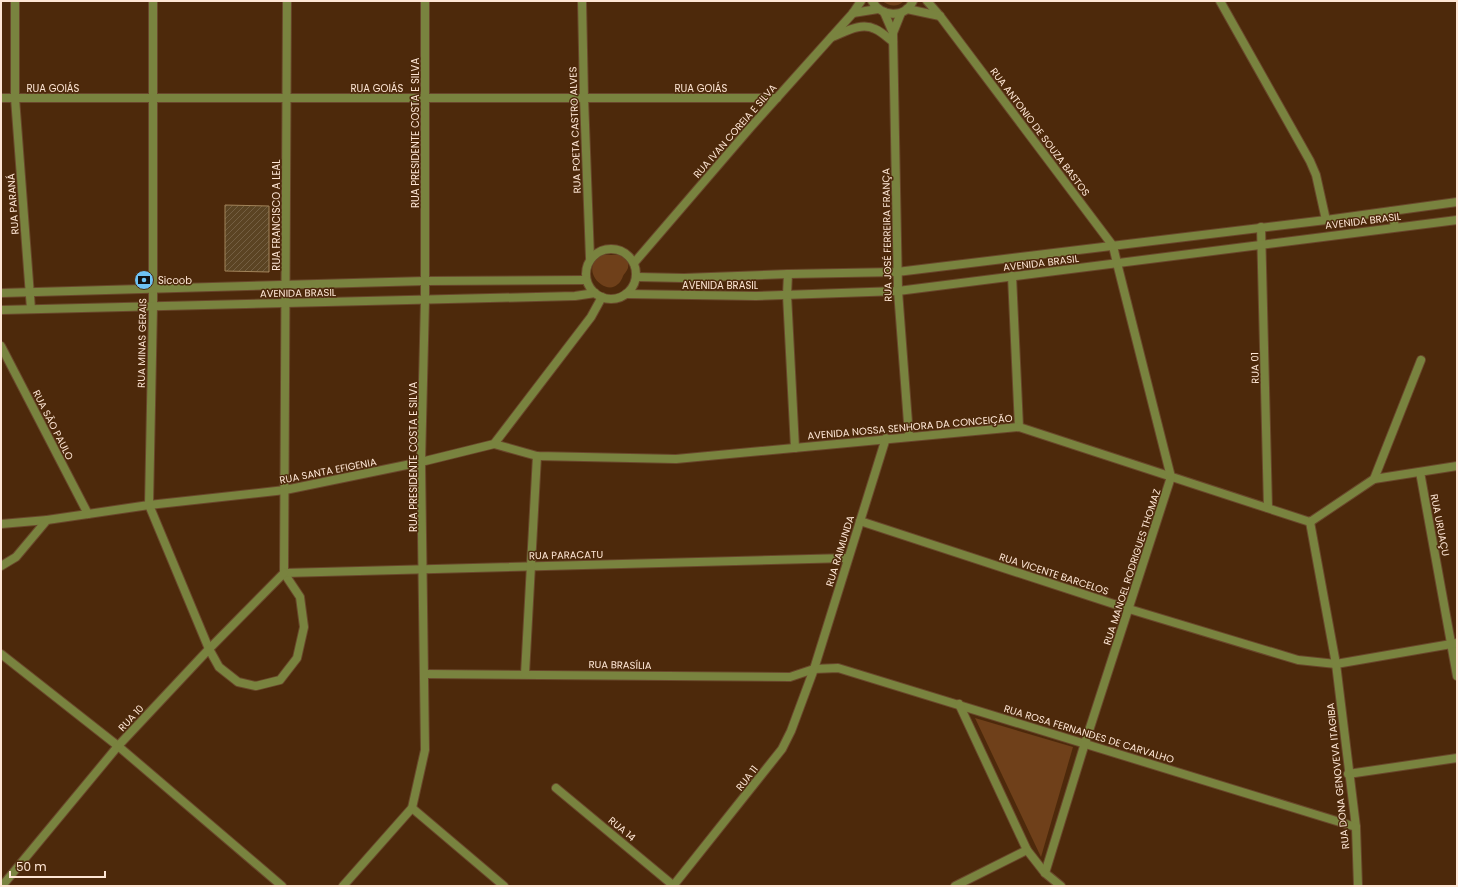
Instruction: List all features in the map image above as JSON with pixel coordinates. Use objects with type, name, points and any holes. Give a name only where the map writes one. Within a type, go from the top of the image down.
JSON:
[{"type":"street","name":"RUA PARANÁ","points":[[15,1],[15,98],[31,310]]},
{"type":"street","name":"RUA MINAS GERAIS","points":[[153,1],[153,306],[149,505],[209,649],[219,667],[238,682],[256,686],[280,680],[296,658],[304,628],[300,597],[284,573]]},
{"type":"street","name":"RUA FRANCISCO A LEAL","points":[[284,573],[288,1]]},
{"type":"street","name":"RUA PRESIDENTE COSTA E SILVA","points":[[343,886],[412,808],[425,750],[422,462],[425,300],[425,1]]},
{"type":"street","name":"RUA POETA CASTRO ALVES","points":[[582,1],[590,258]]},
{"type":"street","name":"RUA IVAN COREIA E SILVA","points":[[634,263],[776,98],[853,13],[861,1]]},
{"type":"street","name":"RUA JOSÉ FERREIRA FRANÇA","points":[[872,1],[881,10],[893,33]]},
{"type":"street","name":"RUA JOSÉ FERREIRA FRANÇA","points":[[909,436],[897,272],[893,33],[904,11],[913,1]]},
{"type":"street","name":"RUA ANTONIO DE SOUZA BASTOS","points":[[927,1],[940,16],[1113,246],[1117,263]]},
{"type":"street","points":[[1220,1],[1310,161],[1316,175],[1326,220]]},
{"type":"street","points":[[853,13],[881,10],[892,14],[904,11],[940,16]]},
{"type":"street","points":[[829,38],[859,27],[867,26],[875,29],[893,42]]},
{"type":"street","name":"RUA GOIÁS","points":[[1,98],[776,98]]},
{"type":"street","name":"AVENIDA BRASIL","points":[[636,277],[684,278],[897,272],[1326,220],[1457,202]]},
{"type":"street","points":[[1392,211],[1395,227]]},
{"type":"street","name":"AVENIDA BRASIL","points":[[626,294],[756,296],[898,291],[1457,220]]},
{"type":"street","name":"RUA 01","points":[[1261,227],[1263,244],[1268,508]]},
{"type":"street","points":[[614,248],[626,253],[634,263],[637,270],[633,287],[626,294],[618,298],[610,299],[598,295],[590,287],[586,280],[586,269],[590,258],[597,252],[605,249],[614,248]]},
{"type":"street","points":[[1117,263],[1171,477]]},
{"type":"street","points":[[788,274],[787,295],[795,448]]},
{"type":"street","points":[[1012,276],[1019,426]]},
{"type":"street","name":"AVENIDA BRASIL","points":[[1,293],[425,281],[586,280]]},
{"type":"street","points":[[494,444],[591,317],[598,295]]},
{"type":"street","name":"AVENIDA BRASIL","points":[[1,310],[598,295]]},
{"type":"street","name":"RUA SÃO PAULO","points":[[1,346],[88,514]]},
{"type":"street","points":[[1374,479],[1421,360]]},
{"type":"street","name":"AVENIDA NOSSA SENHORA DA CONCEIÇÃO","points":[[494,444],[537,456],[676,459],[1019,426],[1310,522]]},
{"type":"street","name":"RUA RAIMUNDA","points":[[814,669],[886,438]]},
{"type":"street","name":"RUA SANTA EFIGENIA","points":[[1,524],[48,520],[149,505],[285,490],[422,462],[494,444]]},
{"type":"street","points":[[525,674],[537,456]]},
{"type":"street","points":[[1310,522],[1374,479],[1457,466]]},
{"type":"street","name":"RUA URUAÇU","points":[[1420,472],[1454,643],[1457,676]]},
{"type":"street","name":"RUA MANOEL RODRIGUES THOMAZ","points":[[1045,873],[1085,743],[1171,477]]},
{"type":"street","points":[[1,566],[16,557],[48,520]]},
{"type":"street","name":"RUA VICENTE BARCELOS","points":[[860,521],[1129,609],[1298,660],[1336,664],[1454,643]]},
{"type":"street","name":"RUA DONA GENOVEVA ITAGIBA","points":[[1310,522],[1336,664],[1348,774],[1356,827],[1358,886]]},
{"type":"street","name":"RUA PARACATU","points":[[284,573],[423,568],[848,558]]},
{"type":"street","name":"RUA 10","points":[[2,886],[118,746],[209,649],[284,573]]},
{"type":"street","points":[[1,654],[118,746],[282,886]]},
{"type":"street","name":"RUA ROSA FERNANDES DE CARVALHO","points":[[814,669],[838,668],[1356,827]]},
{"type":"street","name":"RUA BRASÍLIA","points":[[424,674],[790,676],[814,669]]},
{"type":"street","name":"RUA 11","points":[[674,886],[782,750],[791,732],[814,669]]},
{"type":"street","points":[[959,704],[1027,850],[1045,873],[1061,886]]},
{"type":"street","points":[[1348,774],[1457,758]]},
{"type":"street","name":"RUA 14","points":[[556,788],[674,886]]},
{"type":"street","points":[[412,808],[504,886]]},
{"type":"street","points":[[955,886],[1027,850]]},
{"type":"shaded area","points":[[882,1],[904,1],[899,5],[893,6]]},
{"type":"shaded area","points":[[601,255],[623,255],[628,260],[628,268],[623,275],[622,280],[613,287],[607,287],[601,284],[596,280],[593,274],[592,268],[595,261]]},
{"type":"shaded area","points":[[975,718],[1073,747],[1041,857]]},
{"type":"building","points":[[225,205],[269,206],[269,272],[225,271]]},
{"type":"place","name":"Sicoob","points":[[144,280]]}]
